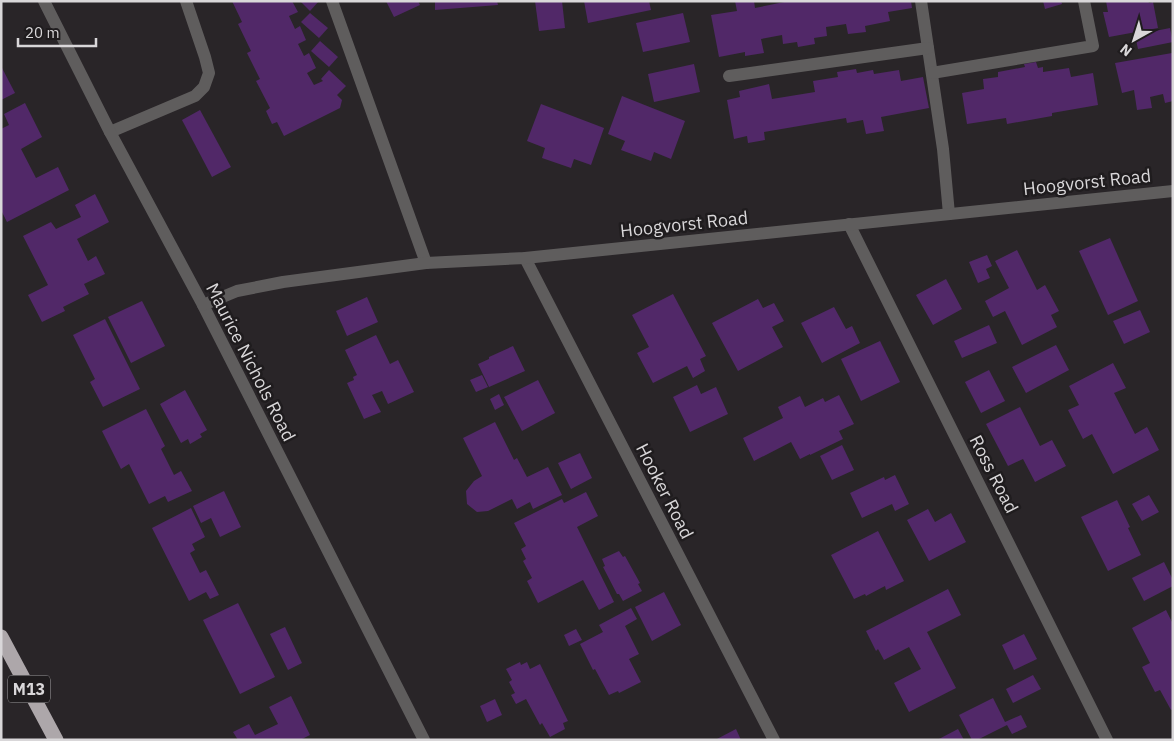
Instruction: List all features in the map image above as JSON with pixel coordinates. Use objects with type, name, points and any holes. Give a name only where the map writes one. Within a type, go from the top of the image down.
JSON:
[{"type":"highway","name":"M13","points":[[1,637],[56,740]]},
{"type":"street","name":"Maurice Nichols Road","points":[[44,1],[110,132],[203,305],[424,740]]},
{"type":"street","points":[[110,132],[195,96],[204,87],[208,73],[207,65],[186,1]]},
{"type":"street","points":[[332,1],[426,263]]},
{"type":"street","points":[[921,1],[943,149],[949,214]]},
{"type":"street","points":[[932,73],[1093,46],[1084,1]]},
{"type":"street","points":[[729,76],[928,48]]},
{"type":"street","name":"Hoogvorst Road","points":[[203,305],[237,291],[283,282],[426,263],[525,258],[1173,191]]},
{"type":"street","name":"Ross Road","points":[[849,224],[1107,740]]},
{"type":"street","name":"Hooker Road","points":[[525,258],[774,740]]},
{"type":"building","points":[[232,1],[292,1],[298,12],[289,16],[295,29],[300,26],[306,40],[298,44],[304,56],[309,53],[316,68],[307,73],[314,85],[323,81],[321,79],[329,70],[346,86],[337,95],[342,100],[340,108],[284,136],[277,122],[272,124],[266,111],[270,108],[256,81],[260,79],[247,53],[251,51],[238,24],[242,22]]},
{"type":"building","points":[[300,1],[319,1],[310,11]]},
{"type":"building","points":[[386,1],[418,1],[420,5],[394,17]]},
{"type":"building","points":[[435,1],[497,1],[498,5],[435,10]]},
{"type":"building","points":[[535,1],[562,1],[565,28],[539,31]]},
{"type":"building","points":[[584,1],[649,1],[651,10],[588,23]]},
{"type":"building","points":[[735,1],[754,1],[755,8],[789,1],[911,1],[912,8],[888,12],[890,21],[865,26],[866,32],[848,34],[846,24],[826,27],[827,36],[814,38],[815,44],[798,47],[797,42],[783,44],[782,35],[761,39],[764,53],[745,56],[745,52],[719,57],[711,15],[737,11]]},
{"type":"building","points":[[1043,1],[1061,1],[1062,4],[1045,9]]},
{"type":"building","points":[[1106,1],[1153,2],[1158,28],[1109,37],[1103,12],[1108,12]]},
{"type":"building","points":[[310,13],[328,28],[319,38],[301,22]]},
{"type":"building","points":[[683,13],[690,42],[643,52],[636,23]]},
{"type":"building","points":[[1170,28],[1173,42],[1138,49],[1135,35]]},
{"type":"building","points":[[320,41],[338,57],[329,67],[311,51]]},
{"type":"building","points":[[1172,53],[1173,101],[1165,103],[1163,94],[1150,97],[1152,108],[1137,110],[1134,90],[1122,93],[1115,63]]},
{"type":"building","points":[[1036,62],[1038,68],[1043,67],[1043,72],[1069,68],[1071,77],[1093,73],[1098,105],[1052,113],[1052,116],[1007,124],[1006,118],[967,124],[962,93],[984,89],[983,79],[998,77],[998,72],[1025,67],[1024,64]]},
{"type":"building","points":[[694,64],[700,92],[654,102],[648,74]]},
{"type":"building","points":[[1,66],[15,93],[1,100]]},
{"type":"building","points":[[856,69],[857,73],[873,70],[874,74],[899,70],[901,81],[923,77],[929,108],[881,117],[884,131],[866,134],[863,120],[847,123],[846,118],[764,132],[765,140],[748,143],[747,136],[734,139],[727,100],[740,97],[739,91],[769,84],[772,99],[815,92],[813,81],[838,77],[837,72]]},
{"type":"building","points":[[622,96],[685,121],[671,159],[654,152],[651,161],[621,150],[625,141],[608,134]]},
{"type":"building","points":[[25,103],[42,137],[21,149],[36,178],[58,167],[69,190],[7,222],[1,210],[1,129],[9,125],[4,114]]},
{"type":"building","points":[[541,104],[604,128],[591,165],[574,159],[571,168],[542,158],[545,148],[527,141]]},
{"type":"building","points":[[200,110],[231,167],[212,177],[182,120]]},
{"type":"building","points":[[95,194],[109,222],[77,239],[88,261],[96,256],[105,274],[84,284],[89,294],[63,307],[65,311],[42,322],[28,295],[48,285],[23,236],[51,222],[56,229],[81,217],[75,205]]},
{"type":"building","points":[[1110,238],[1138,301],[1108,315],[1079,251]]},
{"type":"building","points":[[1017,250],[1037,290],[1045,285],[1059,311],[1051,315],[1057,327],[1022,345],[1005,311],[993,317],[985,301],[1009,288],[995,261]]},
{"type":"building","points":[[987,255],[992,266],[986,269],[990,278],[978,283],[969,262]]},
{"type":"building","points":[[946,279],[962,309],[933,325],[916,295]]},
{"type":"building","points":[[673,294],[706,356],[700,359],[705,371],[693,378],[687,366],[653,383],[637,353],[649,347],[632,315]]},
{"type":"building","points":[[367,297],[378,322],[347,336],[336,311]]},
{"type":"building","points":[[758,299],[763,308],[774,303],[784,321],[772,327],[783,347],[738,371],[712,323]]},
{"type":"building","points":[[142,301],[165,346],[131,363],[108,317]]},
{"type":"building","points":[[834,307],[846,329],[852,326],[860,343],[822,363],[801,323]]},
{"type":"building","points":[[1140,310],[1150,332],[1124,344],[1113,321]]},
{"type":"building","points":[[105,319],[140,389],[103,407],[90,382],[95,379],[73,335]]},
{"type":"building","points":[[989,325],[997,343],[962,358],[954,341]]},
{"type":"building","points":[[376,335],[390,364],[398,360],[414,392],[388,404],[382,391],[372,395],[381,412],[364,419],[347,383],[354,380],[353,377],[357,375],[345,350]]},
{"type":"building","points":[[880,341],[900,382],[861,401],[841,359]]},
{"type":"building","points":[[1056,345],[1069,370],[1026,393],[1012,367]]},
{"type":"building","points":[[513,346],[525,371],[489,387],[478,364]]},
{"type":"building","points":[[1113,363],[1126,388],[1114,393],[1135,434],[1147,427],[1159,450],[1113,474],[1092,434],[1083,439],[1068,410],[1079,405],[1069,386]]},
{"type":"building","points":[[989,370],[1005,401],[981,413],[965,382]]},
{"type":"building","points":[[482,375],[488,387],[476,392],[470,380]]},
{"type":"building","points":[[538,380],[555,413],[522,431],[504,397]]},
{"type":"building","points":[[697,385],[701,394],[716,387],[728,414],[690,432],[673,397]]},
{"type":"building","points":[[185,390],[207,430],[200,434],[202,437],[190,444],[188,439],[181,443],[160,404]]},
{"type":"building","points":[[499,394],[504,405],[495,410],[490,399]]},
{"type":"building","points":[[839,395],[854,424],[839,431],[843,439],[800,459],[791,442],[754,461],[743,438],[783,418],[778,407],[800,396],[805,407],[823,398],[825,402]]},
{"type":"building","points":[[1020,407],[1040,446],[1052,440],[1066,466],[1035,482],[1023,459],[1008,466],[986,424]]},
{"type":"building","points":[[146,409],[165,446],[161,449],[174,475],[181,471],[192,491],[168,502],[165,496],[149,504],[129,464],[121,469],[102,431]]},
{"type":"building","points":[[495,422],[514,460],[517,458],[527,477],[548,467],[562,495],[533,509],[530,502],[517,509],[512,499],[488,511],[477,512],[467,504],[466,491],[474,481],[482,476],[463,438]]},
{"type":"building","points":[[842,445],[854,470],[832,480],[820,456]]},
{"type":"building","points":[[580,453],[592,478],[571,489],[558,463]]},
{"type":"building","points":[[895,475],[909,504],[895,511],[892,504],[862,518],[850,493],[884,477],[885,480]]},
{"type":"building","points":[[224,491],[241,527],[220,537],[211,518],[201,523],[193,506]]},
{"type":"building","points":[[586,492],[598,516],[577,527],[614,602],[599,610],[583,580],[538,603],[527,581],[532,578],[523,561],[526,559],[521,549],[526,546],[514,523],[562,499],[564,503]]},
{"type":"building","points":[[1149,495],[1159,512],[1142,521],[1132,504]]},
{"type":"building","points":[[1117,500],[1141,555],[1108,571],[1081,517]]},
{"type":"building","points":[[191,508],[205,537],[192,544],[195,550],[190,553],[200,573],[206,570],[219,595],[210,599],[206,592],[189,601],[152,528]]},
{"type":"building","points":[[928,509],[935,522],[951,513],[966,542],[929,561],[907,520]]},
{"type":"building","points":[[878,531],[904,581],[886,590],[885,586],[866,596],[865,594],[854,599],[831,555]]},
{"type":"building","points":[[619,551],[623,557],[625,556],[640,583],[638,584],[642,591],[623,601],[619,594],[617,594],[603,567],[605,566],[602,559]]},
{"type":"building","points":[[1164,562],[1173,580],[1173,586],[1144,601],[1132,578]]},
{"type":"building","points":[[948,589],[961,615],[927,632],[956,688],[909,712],[894,683],[921,669],[909,647],[884,660],[878,649],[876,651],[866,631]]},
{"type":"building","points":[[664,592],[681,625],[652,641],[635,607]]},
{"type":"building","points":[[238,603],[275,677],[240,694],[203,620]]},
{"type":"building","points":[[631,608],[637,619],[625,626],[639,654],[629,659],[641,682],[619,693],[618,691],[609,695],[595,669],[593,670],[580,644],[603,632],[599,625]]},
{"type":"building","points":[[1166,610],[1173,624],[1173,709],[1171,710],[1160,690],[1155,692],[1142,667],[1150,663],[1132,628]]},
{"type":"building","points":[[285,627],[302,663],[288,670],[270,634]]},
{"type":"building","points":[[576,629],[582,640],[569,646],[564,635]]},
{"type":"building","points":[[1024,634],[1037,659],[1014,670],[1002,645]]},
{"type":"building","points":[[520,662],[521,665],[527,662],[530,669],[540,664],[568,721],[563,723],[565,729],[550,737],[542,723],[540,725],[526,699],[516,704],[511,695],[515,693],[509,682],[512,680],[506,669]]},
{"type":"building","points":[[1033,675],[1041,689],[1013,703],[1006,689]]},
{"type":"building","points":[[291,696],[310,735],[300,740],[238,740],[233,732],[249,724],[255,735],[278,724],[269,707]]},
{"type":"building","points":[[993,698],[1005,722],[1021,715],[1027,727],[1012,734],[1007,725],[977,740],[972,740],[959,715]]},
{"type":"building","points":[[495,699],[502,715],[487,722],[480,706]]},
{"type":"building","points":[[736,729],[741,740],[715,740]]},
{"type":"building","points":[[958,729],[964,740],[937,740]]}]
